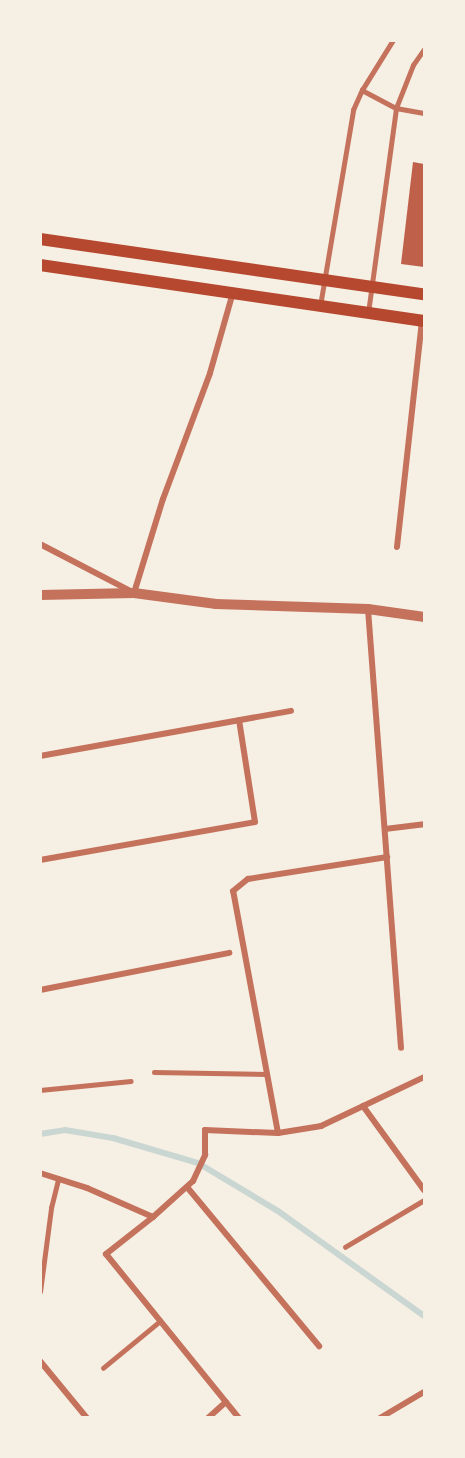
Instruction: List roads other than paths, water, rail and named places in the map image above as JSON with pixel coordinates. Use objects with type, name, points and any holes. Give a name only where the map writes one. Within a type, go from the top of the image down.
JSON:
[{"type":"main road","points":[[40,239],[424,294]]},
{"type":"main road","points":[[41,268],[233,292],[423,321]]},
{"type":"street","points":[[134,593],[163,499],[210,373],[233,292]]},
{"type":"street","points":[[397,547],[423,321]]},
{"type":"street","points":[[40,544],[134,593]]},
{"type":"street","points":[[40,595],[134,593],[216,604],[368,609],[424,617]]},
{"type":"street","points":[[368,609],[401,1048]]},
{"type":"street","points":[[40,756],[291,711]]},
{"type":"street","points":[[40,860],[255,822],[239,720]]},
{"type":"street","points":[[385,828],[424,824]]},
{"type":"street","points":[[278,1133],[233,891],[248,879],[387,857]]},
{"type":"street","points":[[40,990],[230,952]]},
{"type":"street","points":[[239,1418],[106,1254],[153,1217],[193,1181],[205,1155],[205,1130],[278,1133],[321,1125],[424,1077]]},
{"type":"street","points":[[363,1106],[424,1190]]},
{"type":"street","points":[[40,1173],[87,1188],[153,1217]]},
{"type":"street","points":[[187,1187],[320,1346]]},
{"type":"street","points":[[40,1361],[87,1418]]},
{"type":"street","points":[[380,1418],[424,1392]]},
{"type":"street","points":[[208,1418],[226,1402]]},
{"type":"lane","points":[[320,306],[353,110],[362,90],[393,40]]},
{"type":"lane","points":[[368,313],[396,108],[413,65],[424,49]]},
{"type":"lane","points":[[362,90],[396,108],[424,113]]},
{"type":"lane","points":[[154,1072],[267,1074]]},
{"type":"lane","points":[[40,1090],[131,1081]]},
{"type":"lane","points":[[40,1292],[51,1208],[58,1179]]},
{"type":"lane","points":[[345,1247],[424,1200]]},
{"type":"lane","points":[[103,1368],[160,1321]]},
{"type":"waterway","points":[[40,1134],[65,1130],[113,1138],[198,1163],[278,1211],[424,1316]]}]
